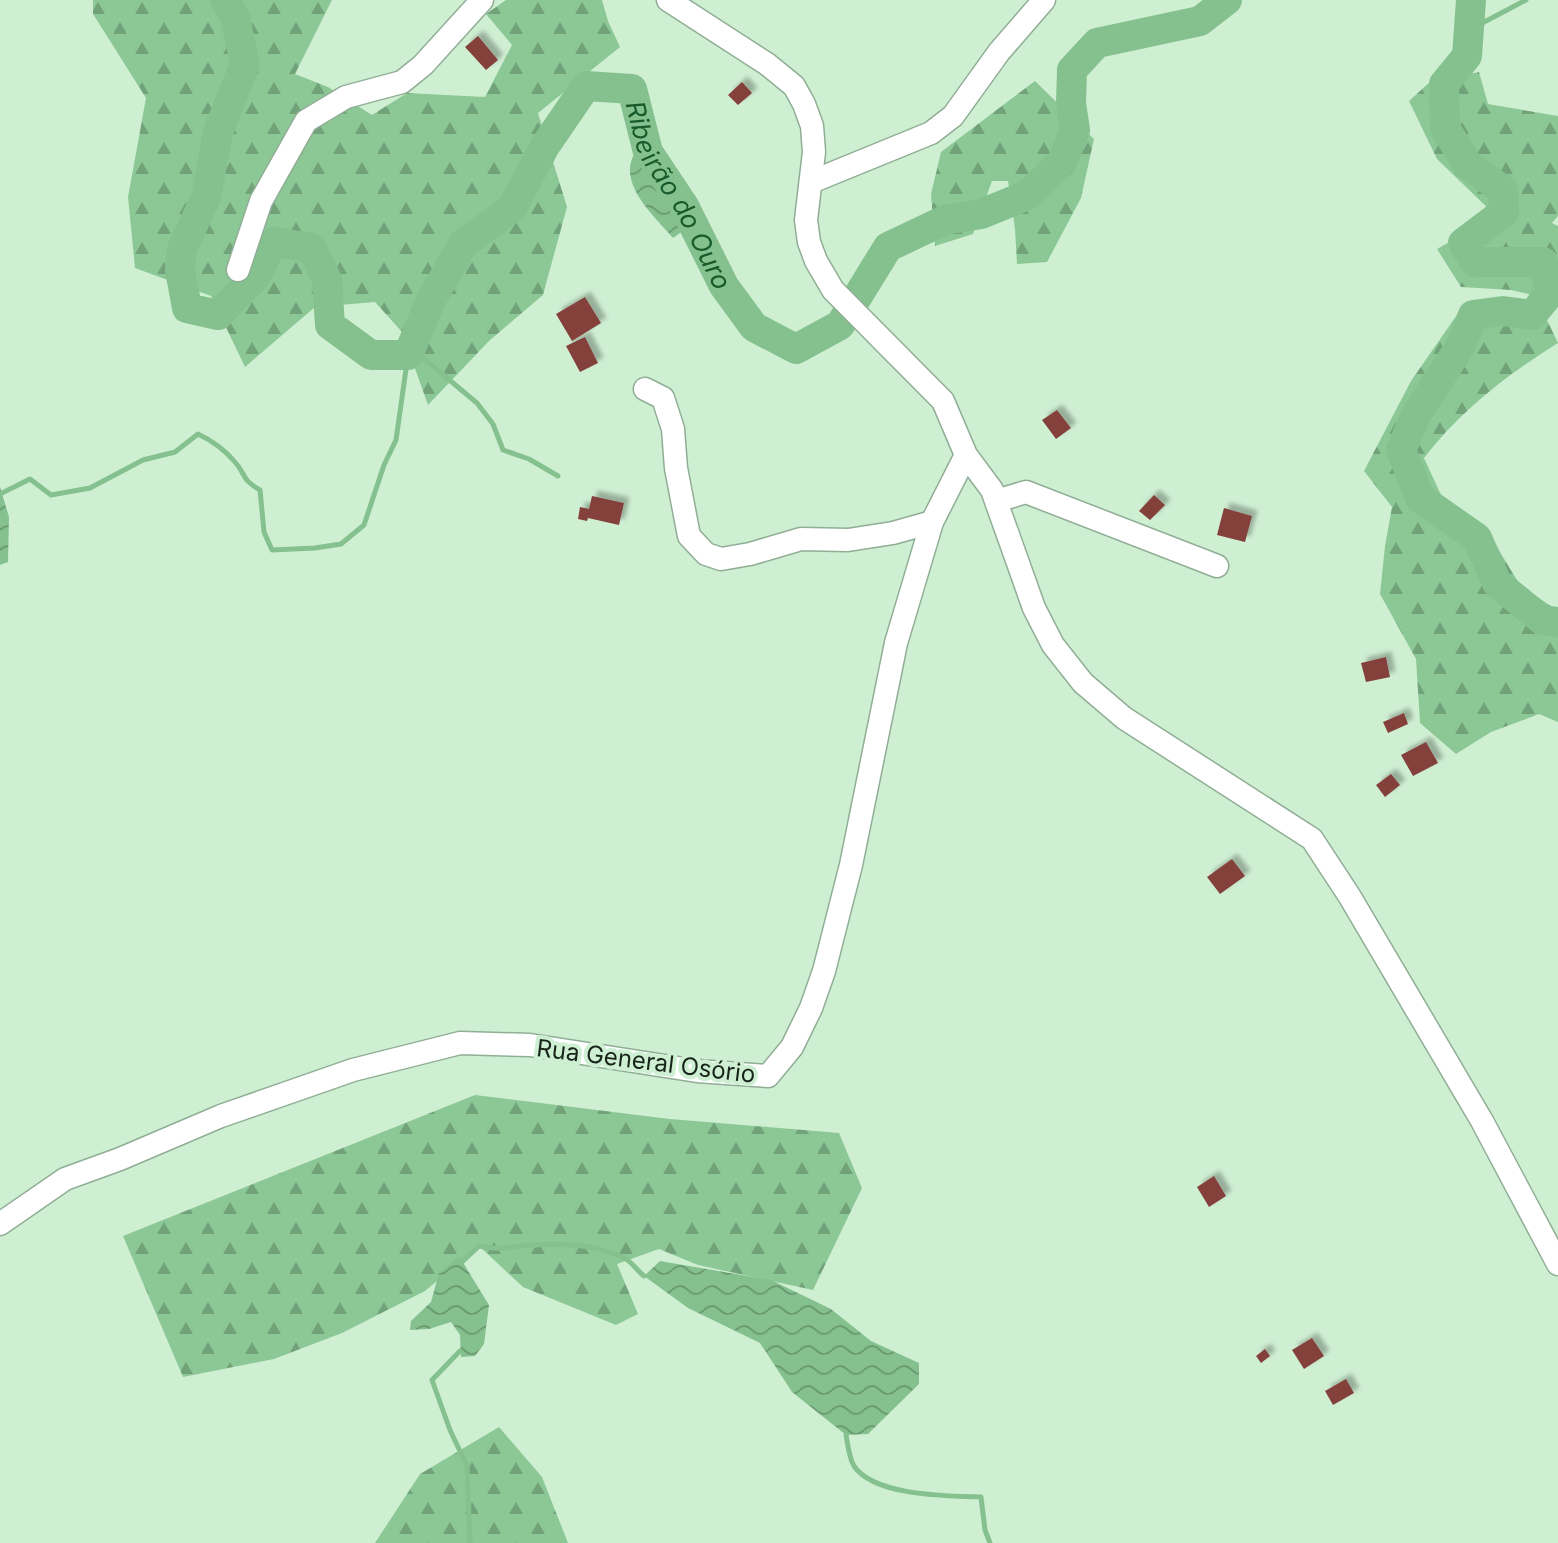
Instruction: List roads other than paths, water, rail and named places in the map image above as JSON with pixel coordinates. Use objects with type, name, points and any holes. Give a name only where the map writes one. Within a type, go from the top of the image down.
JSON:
[{"type":"street","points":[[238,270],[261,201],[306,121],[346,97],[402,82],[423,65],[482,0]]},
{"type":"street","points":[[668,0],[767,64],[794,86],[812,126],[814,152],[806,220],[809,242],[820,270],[833,290],[943,401],[966,455],[992,490],[1034,608],[1053,645],[1083,683],[1124,718],[1312,839],[1344,886],[1482,1121],[1558,1264]]},
{"type":"street","points":[[811,182],[931,133],[953,116],[999,52],[1044,0]]},
{"type":"street","points":[[645,389],[663,398],[673,429],[676,468],[689,536],[706,554],[721,559],[801,539],[848,540],[893,533],[932,522]]},
{"type":"street","name":"Rua General Osório","points":[[0,1224],[65,1179],[221,1116],[353,1070],[460,1043],[530,1045],[697,1071],[768,1076],[792,1047],[824,971],[851,865],[896,643],[932,522],[966,455]]},
{"type":"street","points":[[996,501],[1026,492],[1217,566]]},
{"type":"water","points":[[644,144],[665,151],[665,169],[697,204],[701,218],[673,238],[642,202],[632,181],[632,159]]},
{"type":"water","points":[[0,487],[9,517],[8,562],[0,565]]},
{"type":"water","points":[[459,1256],[489,1305],[484,1344],[475,1356],[461,1357],[460,1335],[451,1322],[429,1329],[410,1330],[411,1321],[431,1302],[439,1273]]},
{"type":"water","points":[[660,1261],[771,1280],[831,1309],[871,1341],[919,1363],[919,1384],[868,1434],[846,1435],[792,1392],[760,1343],[688,1308],[644,1276]]},
{"type":"waterway","name":"Ribeirão do Ouro","points":[[225,0],[235,17],[245,64],[218,132],[206,197],[182,249],[180,270],[187,308],[218,315],[255,277],[274,242],[312,248],[327,280],[330,325],[371,355],[408,355],[431,300],[463,244],[512,208],[545,146],[586,86],[632,89],[648,152],[684,206],[724,286],[754,327],[796,349],[840,325],[888,247],[945,220],[981,214],[1028,195],[1062,162],[1075,130],[1071,103],[1072,70],[1097,43],[1200,21],[1227,0]]},
{"type":"waterway","name":"Ribeirão do Ouro","points":[[1471,0],[1467,56],[1444,84],[1445,128],[1468,165],[1503,190],[1504,212],[1463,243],[1475,262],[1543,262],[1551,292],[1532,315],[1503,311],[1473,315],[1461,345],[1416,415],[1401,450],[1420,498],[1477,538],[1497,583],[1542,620],[1558,622]]},
{"type":"waterway","points":[[1469,30],[1526,0]]},
{"type":"waterway","points":[[411,348],[477,403],[493,424],[503,450],[529,459],[558,476]]},
{"type":"waterway","points":[[2,493],[30,479],[51,495],[90,488],[143,460],[175,452],[198,434],[227,453],[247,480],[260,490],[264,532],[272,550],[341,544],[364,525],[384,465],[396,440],[408,355]]},
{"type":"waterway","points":[[462,1262],[479,1246],[569,1245],[615,1254],[644,1276]]},
{"type":"waterway","points":[[460,1351],[432,1380],[467,1466],[470,1543]]},
{"type":"waterway","points":[[846,1435],[854,1466],[878,1483],[912,1492],[981,1497],[985,1530],[990,1543]]}]
